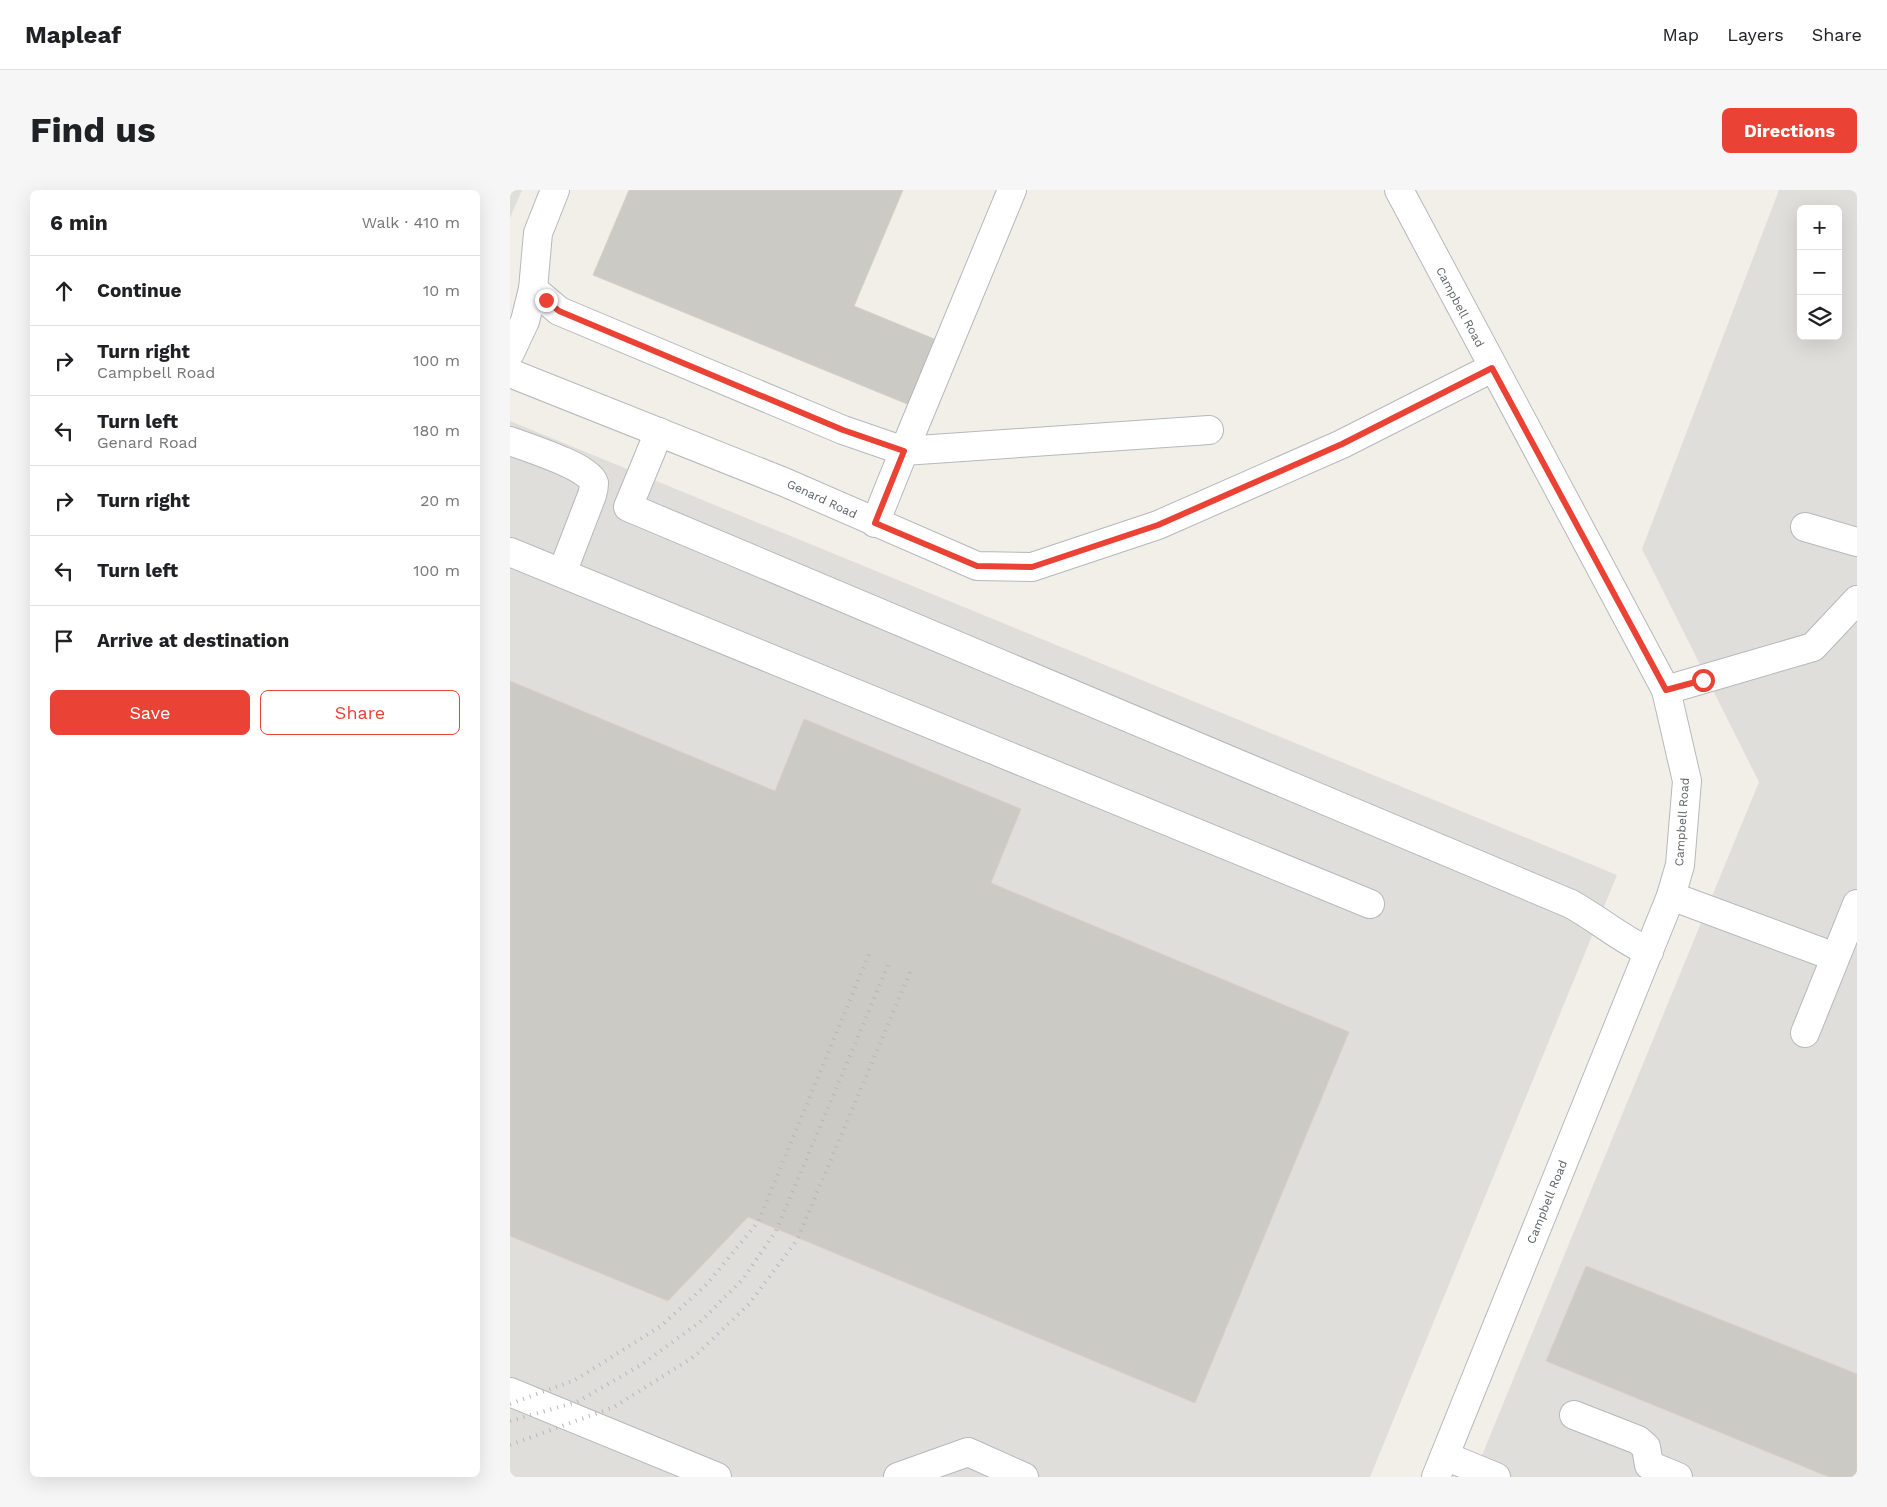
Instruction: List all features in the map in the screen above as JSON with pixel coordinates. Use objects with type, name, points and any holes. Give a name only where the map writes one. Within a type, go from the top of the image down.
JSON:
[{"type":"street","points":[[510,353],[525,321],[533,289],[538,233],[555,190]]},
{"type":"street","points":[[875,523],[1012,190]]},
{"type":"street","name":"Campbell Road","points":[[1399,190],[1492,368],[1666,690],[1687,781],[1680,865],[1671,896],[1440,1467]]},
{"type":"street","points":[[533,289],[559,311],[843,430],[904,451],[1209,430]]},
{"type":"street","name":"Genard Road","points":[[510,373],[784,482],[977,566],[1032,567],[1158,525],[1342,444],[1492,368]]},
{"type":"street","points":[[659,432],[628,507],[1572,904],[1592,916],[1625,941],[1649,952]]},
{"type":"street","points":[[510,441],[574,466],[588,475],[594,483],[592,495],[562,573]]},
{"type":"street","points":[[1805,527],[1857,542]]},
{"type":"street","points":[[510,552],[1370,904]]},
{"type":"street","points":[[1666,690],[1813,647],[1857,600]]},
{"type":"street","points":[[1671,896],[1835,957]]},
{"type":"street","points":[[1805,1033],[1857,904]]},
{"type":"street","points":[[510,1392],[717,1477]]},
{"type":"street","points":[[1574,1414],[1638,1440],[1646,1448],[1649,1465],[1678,1477]]},
{"type":"street","points":[[898,1477],[968,1452],[1024,1477]]},
{"type":"street","points":[[1440,1467],[1496,1477]]},
{"type":"shaded area","points":[[510,190],[522,190],[510,218]]},
{"type":"shaded area","points":[[1779,190],[1857,190],[1857,1477],[1473,1477],[1759,782],[1642,549]]},
{"type":"shaded area","points":[[510,421],[1617,875],[1370,1477],[510,1477]]},
{"type":"building","points":[[629,190],[903,190],[854,306],[944,343],[912,406],[593,275]]},
{"type":"building","points":[[510,681],[775,791],[804,719],[1021,809],[991,883],[1349,1032],[1195,1403],[748,1217],[668,1301],[510,1236]]},
{"type":"building","points":[[1586,1266],[1857,1374],[1857,1477],[1829,1477],[1546,1361]]},
{"type":"railway","points":[[510,1404],[575,1380],[661,1326],[707,1284],[758,1222],[869,954]]},
{"type":"railway","points":[[510,1421],[577,1402],[641,1365],[700,1322],[743,1279],[776,1231],[889,963]]},
{"type":"railway","points":[[510,1445],[614,1407],[695,1356],[749,1304],[797,1240],[911,970]]},
{"type":"route","points":[[546,300],[559,311],[843,430],[904,451],[875,523],[977,566],[1032,567],[1158,525],[1342,444],[1492,368],[1666,690],[1703,680]]}]
